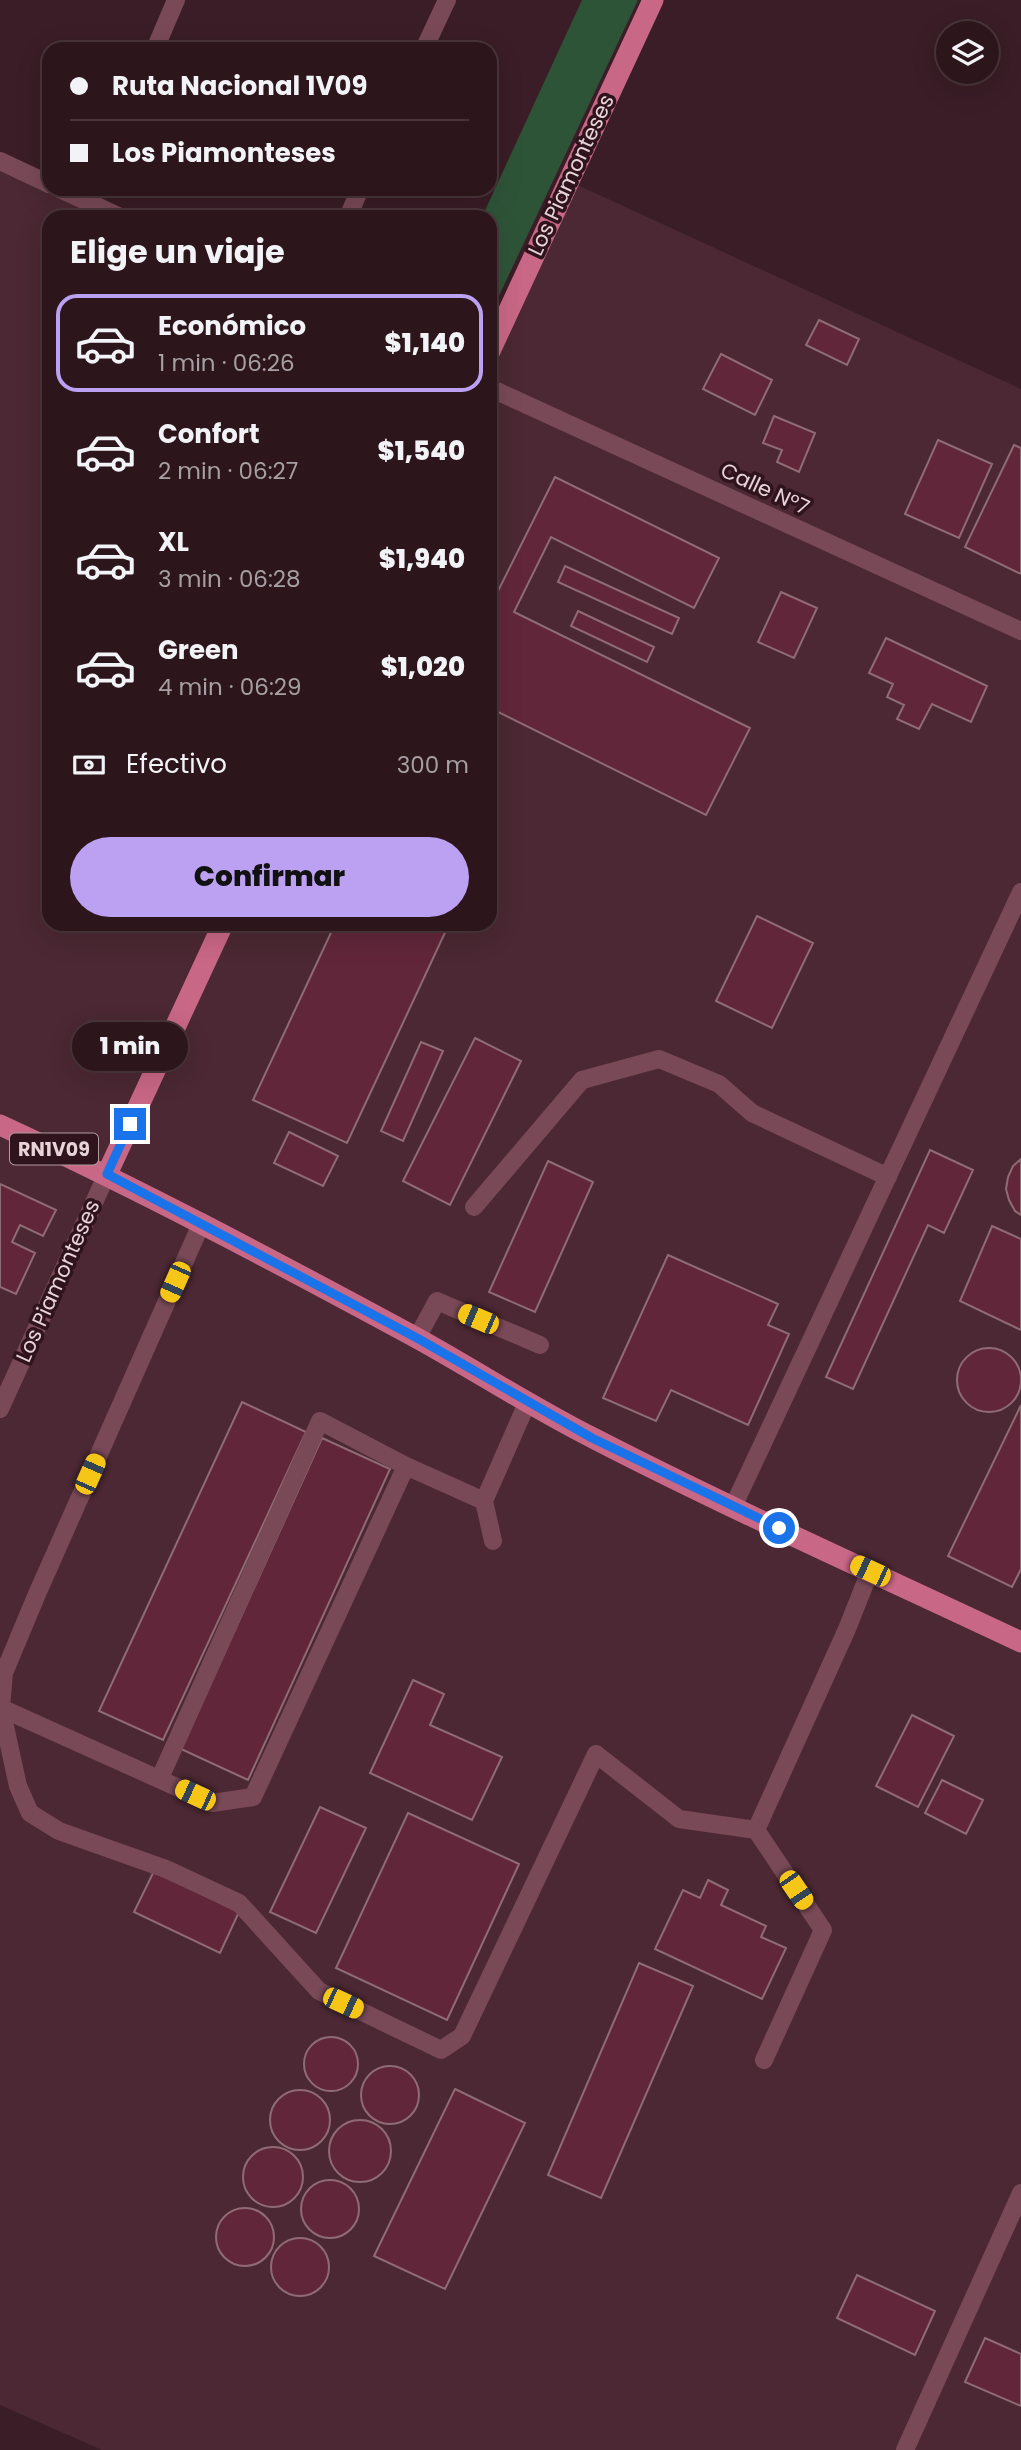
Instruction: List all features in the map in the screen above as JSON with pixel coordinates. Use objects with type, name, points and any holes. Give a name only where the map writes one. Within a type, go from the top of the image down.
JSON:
[{"type":"main road","name":"Los Piamonteses","points":[[497,336],[653,0]]},
{"type":"main road","name":"Los Piamonteses","points":[[107,1174],[220,931]]},
{"type":"main road","name":"RN1V09","points":[[0,1125],[107,1174],[202,1223],[417,1338],[592,1438],[1021,1642]]},
{"type":"street","points":[[158,42],[176,0]]},
{"type":"street","points":[[427,42],[447,0]]},
{"type":"street","points":[[0,161],[42,181]]},
{"type":"street","points":[[91,196],[110,210]]},
{"type":"street","name":"Calle Nº7","points":[[497,391],[1021,631]]},
{"type":"street","points":[[733,1507],[1021,892]]},
{"type":"street","points":[[474,1207],[582,1080],[659,1059],[719,1084],[752,1112],[888,1177]]},
{"type":"street","name":"Los Piamonteses","points":[[0,1409],[107,1174]]},
{"type":"street","points":[[202,1223],[4,1673],[1,1708],[18,1786],[30,1813],[59,1831],[166,1869],[239,1903],[318,1991],[441,2050],[462,2036],[596,1754],[679,1819],[756,1830],[823,1930],[764,2060]]},
{"type":"street","points":[[417,1338],[437,1301],[540,1346]]},
{"type":"street","points":[[493,1541],[484,1501],[528,1401]]},
{"type":"street","points":[[160,1778],[320,1421],[406,1466],[484,1501]]},
{"type":"street","points":[[1,1708],[212,1803],[253,1797],[406,1466]]},
{"type":"street","points":[[756,1830],[847,1629],[870,1571]]},
{"type":"street","points":[[905,2450],[1021,2193]]},
{"type":"shaded area","points":[[0,161],[42,181],[42,196],[75,196],[105,210],[42,210],[42,931],[220,931],[0,1409]]},
{"type":"shaded area","points":[[569,181],[1021,389],[1021,2450],[102,2450],[0,2405],[0,1415],[223,931],[497,931],[497,337]]},
{"type":"green space","points":[[582,0],[638,0],[497,300],[497,210],[485,210],[492,196],[497,196],[497,184]]},
{"type":"building","points":[[819,320],[859,339],[847,365],[806,345]]},
{"type":"building","points":[[721,354],[772,380],[755,415],[703,389]]},
{"type":"building","points":[[774,416],[815,433],[799,472],[777,462],[782,450],[763,443]]},
{"type":"building","points":[[938,440],[992,464],[959,538],[905,514]]},
{"type":"building","points":[[1014,445],[1021,448],[1021,574],[965,547]]},
{"type":"building","points":[[555,477],[719,558],[694,608],[551,537],[514,612],[750,728],[706,815],[497,711],[497,593]]},
{"type":"building","points":[[565,566],[679,618],[672,634],[558,582]]},
{"type":"building","points":[[781,592],[817,608],[794,658],[758,642]]},
{"type":"building","points":[[578,611],[654,647],[647,662],[571,626]]},
{"type":"building","points":[[886,638],[987,686],[971,722],[932,704],[919,729],[897,719],[904,705],[887,697],[893,684],[869,673]]},
{"type":"building","points":[[757,916],[813,943],[772,1028],[716,1001]]},
{"type":"building","points":[[332,931],[446,931],[347,1143],[253,1100]]},
{"type":"building","points":[[475,1038],[521,1061],[450,1205],[403,1181]]},
{"type":"building","points":[[421,1042],[443,1051],[403,1141],[381,1131]]},
{"type":"building","points":[[289,1132],[338,1156],[323,1186],[274,1163]]},
{"type":"building","points":[[930,1150],[973,1170],[944,1233],[928,1225],[853,1389],[826,1377]]},
{"type":"building","points":[[1021,1159],[1021,1215],[1015,1211],[1006,1189],[1013,1166]]},
{"type":"building","points":[[548,1161],[593,1182],[535,1312],[489,1292]]},
{"type":"building","points":[[0,1184],[56,1210],[43,1236],[20,1225],[12,1242],[35,1253],[16,1294],[0,1287]]},
{"type":"building","points":[[992,1226],[1021,1239],[1021,1330],[960,1301]]},
{"type":"building","points":[[668,1255],[778,1304],[768,1325],[789,1334],[748,1425],[671,1390],[656,1421],[603,1398]]},
{"type":"building","points":[[989,1348],[1012,1357],[1021,1380],[1012,1403],[989,1412],[966,1403],[957,1380],[966,1357]]},
{"type":"building","points":[[242,1402],[306,1432],[163,1740],[99,1711]]},
{"type":"building","points":[[1021,1405],[1021,1569],[1012,1587],[948,1556]]},
{"type":"building","points":[[322,1438],[390,1469],[248,1780],[181,1749]]},
{"type":"building","points":[[413,1680],[444,1694],[430,1725],[502,1757],[472,1820],[370,1773]]},
{"type":"building","points":[[912,1715],[954,1736],[918,1807],[876,1786]]},
{"type":"building","points":[[942,1780],[983,1800],[966,1834],[925,1813]]},
{"type":"building","points":[[320,1807],[366,1828],[316,1933],[270,1912]]},
{"type":"building","points":[[408,1813],[519,1864],[447,2020],[336,1968]]},
{"type":"building","points":[[154,1871],[239,1912],[220,1953],[134,1912]]},
{"type":"building","points":[[708,1880],[728,1890],[721,1905],[766,1926],[761,1937],[786,1948],[762,1999],[655,1949],[683,1890],[700,1898]]},
{"type":"building","points":[[639,1963],[693,1986],[601,2198],[548,2175]]},
{"type":"building","points":[[331,2037],[350,2045],[358,2064],[350,2083],[331,2091],[312,2083],[304,2064],[312,2045]]},
{"type":"building","points":[[390,2066],[401,2068],[414,2079],[419,2095],[417,2106],[406,2119],[390,2124],[379,2122],[366,2111],[361,2095],[363,2084],[374,2071]]},
{"type":"building","points":[[455,2089],[525,2123],[445,2289],[374,2256]]},
{"type":"building","points":[[300,2090],[321,2099],[330,2120],[321,2141],[300,2150],[279,2141],[270,2120],[279,2099]]},
{"type":"building","points":[[354,2120],[366,2120],[382,2129],[389,2139],[389,2163],[382,2173],[366,2182],[354,2182],[343,2177],[334,2168],[329,2157],[329,2145],[334,2134],[343,2125]]},
{"type":"building","points":[[273,2147],[290,2152],[298,2160],[303,2177],[298,2194],[290,2202],[273,2207],[256,2202],[248,2194],[243,2177],[248,2160],[256,2152]]},
{"type":"building","points":[[330,2180],[346,2185],[354,2193],[359,2209],[354,2225],[346,2233],[330,2238],[314,2233],[306,2225],[301,2209],[306,2193],[314,2185]]},
{"type":"building","points":[[245,2208],[261,2213],[269,2221],[274,2237],[269,2253],[261,2261],[245,2266],[229,2261],[221,2253],[216,2237],[221,2221],[229,2213]]},
{"type":"building","points":[[294,2238],[306,2238],[321,2246],[329,2261],[329,2273],[321,2288],[306,2296],[294,2296],[279,2288],[271,2273],[271,2261],[279,2246]]},
{"type":"building","points":[[857,2275],[935,2311],[915,2355],[837,2318]]},
{"type":"building","points":[[985,2338],[1021,2354],[1021,2406],[965,2382]]},
{"type":"route","points":[[130,1124],[107,1174],[417,1338],[592,1438],[779,1528]]}]
